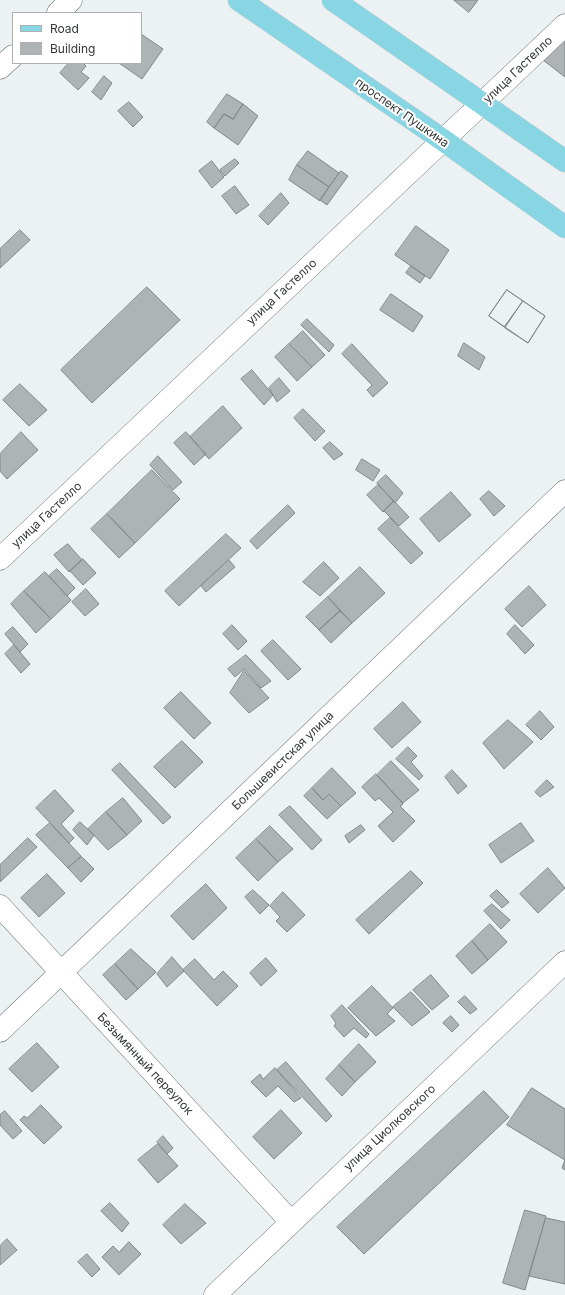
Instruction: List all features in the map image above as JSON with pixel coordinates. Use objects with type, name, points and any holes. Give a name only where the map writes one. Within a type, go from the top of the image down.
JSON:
[{"type":"main road","name":"проспект Пушкина","points":[[239,0],[443,140],[565,227]]},
{"type":"main road","points":[[333,0],[565,161]]},
{"type":"street","points":[[59,12],[71,0]]},
{"type":"street","name":"улица Гастелло","points":[[0,559],[565,25]]},
{"type":"street","points":[[0,68],[12,57]]},
{"type":"street","name":"Большевистская улица","points":[[0,1031],[565,491]]},
{"type":"street","name":"Безымянный переулок","points":[[0,906],[291,1222]]},
{"type":"street","name":"улица Циолковского","points":[[215,1295],[565,962]]},
{"type":"building","points":[[454,0],[478,0],[469,12]]},
{"type":"building","points":[[142,35],[163,49],[142,79],[120,64],[142,64]]},
{"type":"building","points":[[565,39],[565,77],[543,60]]},
{"type":"building","points":[[68,64],[84,64],[86,66],[81,72],[89,78],[78,90],[60,73]]},
{"type":"building","points":[[104,76],[112,83],[101,100],[92,92]]},
{"type":"building","points":[[227,94],[243,104],[233,119],[224,114],[214,128],[207,122]]},
{"type":"building","points":[[129,102],[143,117],[133,127],[118,111]]},
{"type":"building","points":[[243,104],[258,116],[238,145],[214,128],[224,114],[233,119]]},
{"type":"building","points":[[308,151],[339,173],[329,187],[297,165]]},
{"type":"building","points":[[235,159],[239,163],[225,176],[220,170]]},
{"type":"building","points":[[212,161],[224,177],[212,188],[199,171]]},
{"type":"building","points":[[297,165],[329,187],[320,201],[289,180]]},
{"type":"building","points":[[341,171],[348,176],[327,205],[320,200]]},
{"type":"building","points":[[235,186],[249,205],[236,214],[222,196]]},
{"type":"building","points":[[281,193],[289,203],[268,225],[259,216]]},
{"type":"building","points":[[416,226],[449,250],[430,279],[395,255]]},
{"type":"building","points":[[20,230],[30,240],[0,268],[0,249]]},
{"type":"building","points":[[411,266],[425,276],[420,283],[406,273]]},
{"type":"building","points":[[147,287],[180,320],[92,403],[61,370]]},
{"type":"building","points":[[507,290],[545,316],[528,343],[489,316]]},
{"type":"building","points":[[507,290],[523,301],[504,327],[489,316]]},
{"type":"building","points":[[391,294],[423,316],[413,332],[380,310]]},
{"type":"building","points":[[523,301],[545,316],[528,343],[505,328]]},
{"type":"building","points":[[307,319],[334,345],[329,352],[301,325]]},
{"type":"building","points":[[303,331],[325,355],[312,367],[289,344]]},
{"type":"building","points":[[464,343],[485,357],[479,370],[458,356]]},
{"type":"building","points":[[289,344],[312,367],[297,381],[275,357]]},
{"type":"building","points":[[352,344],[388,383],[373,397],[367,390],[372,385],[342,354]]},
{"type":"building","points":[[252,370],[273,395],[264,405],[241,379]]},
{"type":"building","points":[[279,378],[290,391],[277,402],[269,388]]},
{"type":"building","points":[[20,384],[47,410],[29,426],[3,400]]},
{"type":"building","points":[[223,406],[242,428],[209,459],[190,437]]},
{"type":"building","points":[[303,409],[325,431],[315,441],[294,418]]},
{"type":"building","points":[[21,432],[38,450],[7,479],[0,471],[0,454]]},
{"type":"building","points":[[186,432],[206,454],[194,465],[174,443]]},
{"type":"building","points":[[330,442],[343,454],[334,460],[323,448]]},
{"type":"building","points":[[158,456],[182,482],[173,490],[150,465]]},
{"type":"building","points":[[362,459],[380,470],[373,481],[356,470]]},
{"type":"building","points":[[152,470],[180,499],[135,543],[107,514]]},
{"type":"building","points":[[386,475],[403,493],[395,503],[377,483]]},
{"type":"building","points":[[378,485],[394,501],[383,512],[367,495]]},
{"type":"building","points":[[489,491],[505,506],[494,516],[480,499]]},
{"type":"building","points":[[451,492],[471,515],[439,542],[420,519]]},
{"type":"building","points":[[394,501],[409,517],[399,526],[384,511]]},
{"type":"building","points":[[288,505],[295,513],[257,549],[250,541]]},
{"type":"building","points":[[107,514],[135,543],[119,558],[91,529]]},
{"type":"building","points":[[390,518],[423,553],[411,564],[378,529]]},
{"type":"building","points":[[226,534],[241,548],[179,606],[165,591]]},
{"type":"building","points":[[68,544],[82,560],[69,572],[54,555]]},
{"type":"building","points":[[83,559],[96,573],[83,585],[70,571]]},
{"type":"building","points":[[229,560],[235,567],[206,592],[201,586]]},
{"type":"building","points":[[324,562],[339,578],[320,596],[303,582]]},
{"type":"building","points":[[360,567],[385,593],[352,623],[328,597]]},
{"type":"building","points":[[57,569],[75,588],[67,596],[49,576]]},
{"type":"building","points":[[45,572],[71,600],[51,619],[24,591]]},
{"type":"building","points":[[529,586],[546,605],[522,627],[505,609]]},
{"type":"building","points":[[86,589],[99,604],[85,616],[72,602]]},
{"type":"building","points":[[24,591],[51,619],[36,633],[11,604]]},
{"type":"building","points":[[328,597],[340,611],[319,630],[306,617]]},
{"type":"building","points":[[340,611],[352,623],[331,643],[319,630]]},
{"type":"building","points":[[232,625],[247,641],[238,650],[223,634]]},
{"type":"building","points":[[515,625],[534,645],[525,654],[507,634]]},
{"type":"building","points":[[13,627],[28,644],[20,652],[5,634]]},
{"type":"building","points":[[273,640],[301,669],[288,680],[261,651]]},
{"type":"building","points":[[14,645],[30,664],[21,673],[5,654]]},
{"type":"building","points":[[246,655],[271,681],[261,688],[244,669],[235,677],[228,669]]},
{"type":"building","points":[[244,671],[269,698],[249,713],[230,693]]},
{"type":"building","points":[[181,692],[211,723],[194,739],[164,708]]},
{"type":"building","points":[[403,702],[421,722],[392,748],[374,729]]},
{"type":"building","points":[[540,711],[554,727],[541,740],[526,725]]},
{"type":"building","points":[[508,720],[533,742],[504,769],[483,743]]},
{"type":"building","points":[[182,741],[203,762],[175,788],[154,767]]},
{"type":"building","points":[[408,747],[417,756],[411,762],[423,776],[419,780],[396,759]]},
{"type":"building","points":[[391,761],[419,790],[403,803],[377,775]]},
{"type":"building","points":[[120,763],[171,817],[163,824],[112,770]]},
{"type":"building","points":[[332,768],[356,793],[341,806],[329,794],[323,800],[312,788]]},
{"type":"building","points":[[452,770],[467,786],[458,794],[445,777]]},
{"type":"building","points":[[376,774],[403,804],[400,806],[415,821],[393,842],[378,826],[393,812],[379,798],[375,801],[362,787]]},
{"type":"building","points":[[547,780],[554,787],[540,797],[535,792]]},
{"type":"building","points":[[312,788],[323,800],[329,794],[341,806],[327,819],[304,796]]},
{"type":"building","points":[[55,790],[74,811],[61,824],[74,838],[69,843],[36,808]]},
{"type":"building","points":[[123,798],[142,821],[127,835],[106,812]]},
{"type":"building","points":[[290,806],[322,840],[312,850],[279,815]]},
{"type":"building","points":[[106,812],[127,835],[108,850],[88,829]]},
{"type":"building","points":[[80,822],[94,835],[87,845],[73,830]]},
{"type":"building","points":[[50,823],[81,856],[68,868],[36,835]]},
{"type":"building","points":[[521,823],[534,841],[501,863],[489,845]]},
{"type":"building","points":[[361,825],[365,830],[349,843],[345,836]]},
{"type":"building","points":[[270,826],[293,849],[278,862],[256,839]]},
{"type":"building","points":[[28,838],[37,847],[0,882],[0,865]]},
{"type":"building","points":[[256,839],[278,862],[258,881],[236,858]]},
{"type":"building","points":[[82,857],[94,869],[81,882],[68,868]]},
{"type":"building","points":[[548,868],[565,888],[538,913],[520,894]]},
{"type":"building","points":[[411,871],[423,883],[369,934],[356,920]]},
{"type":"building","points":[[47,874],[65,893],[39,917],[21,898]]},
{"type":"building","points":[[206,884],[227,908],[193,940],[171,916]]},
{"type":"building","points":[[253,890],[269,905],[260,914],[245,897]]},
{"type":"building","points":[[497,890],[509,902],[502,908],[490,896]]},
{"type":"building","points":[[283,892],[305,915],[287,932],[276,921],[280,917],[270,906]]},
{"type":"building","points":[[492,904],[510,920],[501,929],[484,911]]},
{"type":"building","points":[[490,924],[507,942],[488,960],[472,941]]},
{"type":"building","points":[[472,941],[488,960],[472,974],[456,956]]},
{"type":"building","points":[[131,949],[156,972],[138,989],[115,964]]},
{"type":"building","points":[[172,957],[184,971],[167,987],[157,974]]},
{"type":"building","points":[[266,958],[277,971],[261,986],[250,973]]},
{"type":"building","points":[[195,959],[214,980],[223,971],[238,986],[217,1006],[183,970]]},
{"type":"building","points":[[115,964],[138,989],[126,1000],[103,975]]},
{"type":"building","points":[[431,975],[449,996],[432,1010],[413,990]]},
{"type":"building","points":[[372,986],[393,1008],[387,1014],[395,1021],[376,1036],[348,1008]]},
{"type":"building","points":[[411,992],[430,1012],[412,1026],[393,1007]]},
{"type":"building","points":[[465,996],[477,1009],[470,1014],[458,1002]]},
{"type":"building","points":[[342,1005],[369,1034],[366,1038],[354,1028],[344,1037],[334,1026],[336,1023],[331,1016]]},
{"type":"building","points":[[451,1016],[459,1025],[452,1032],[443,1023]]},
{"type":"building","points":[[37,1043],[59,1067],[32,1092],[9,1069]]},
{"type":"building","points":[[359,1044],[376,1062],[355,1082],[339,1065]]},
{"type":"building","points":[[286,1062],[332,1116],[326,1122],[277,1070]]},
{"type":"building","points":[[339,1065],[355,1082],[342,1096],[326,1079]]},
{"type":"building","points":[[275,1068],[301,1098],[294,1102],[278,1086],[266,1097],[251,1082],[260,1074],[263,1079]]},
{"type":"building","points":[[532,1088],[565,1109],[565,1160],[507,1125]]},
{"type":"building","points":[[484,1091],[509,1117],[364,1254],[337,1227]]},
{"type":"building","points":[[41,1105],[62,1127],[44,1144],[20,1120],[24,1116],[27,1118]]},
{"type":"building","points":[[281,1110],[302,1133],[274,1159],[253,1137]]},
{"type":"building","points":[[5,1111],[22,1131],[13,1139],[0,1125],[0,1115]]},
{"type":"building","points":[[163,1136],[173,1148],[167,1154],[157,1142]]},
{"type":"building","points":[[158,1144],[178,1166],[158,1183],[138,1160]]},
{"type":"building","points":[[565,1160],[565,1170],[562,1168]]},
{"type":"building","points":[[110,1203],[129,1223],[122,1232],[101,1211]]},
{"type":"building","points":[[185,1204],[206,1223],[181,1244],[163,1225]]},
{"type":"building","points":[[525,1210],[546,1216],[525,1290],[503,1283]]},
{"type":"building","points":[[546,1218],[565,1222],[565,1284],[529,1276]]},
{"type":"building","points":[[7,1239],[17,1250],[0,1265],[0,1246]]},
{"type":"building","points":[[129,1242],[141,1254],[119,1275],[102,1257],[113,1246],[119,1252]]},
{"type":"building","points":[[87,1254],[100,1269],[92,1277],[78,1262]]}]
